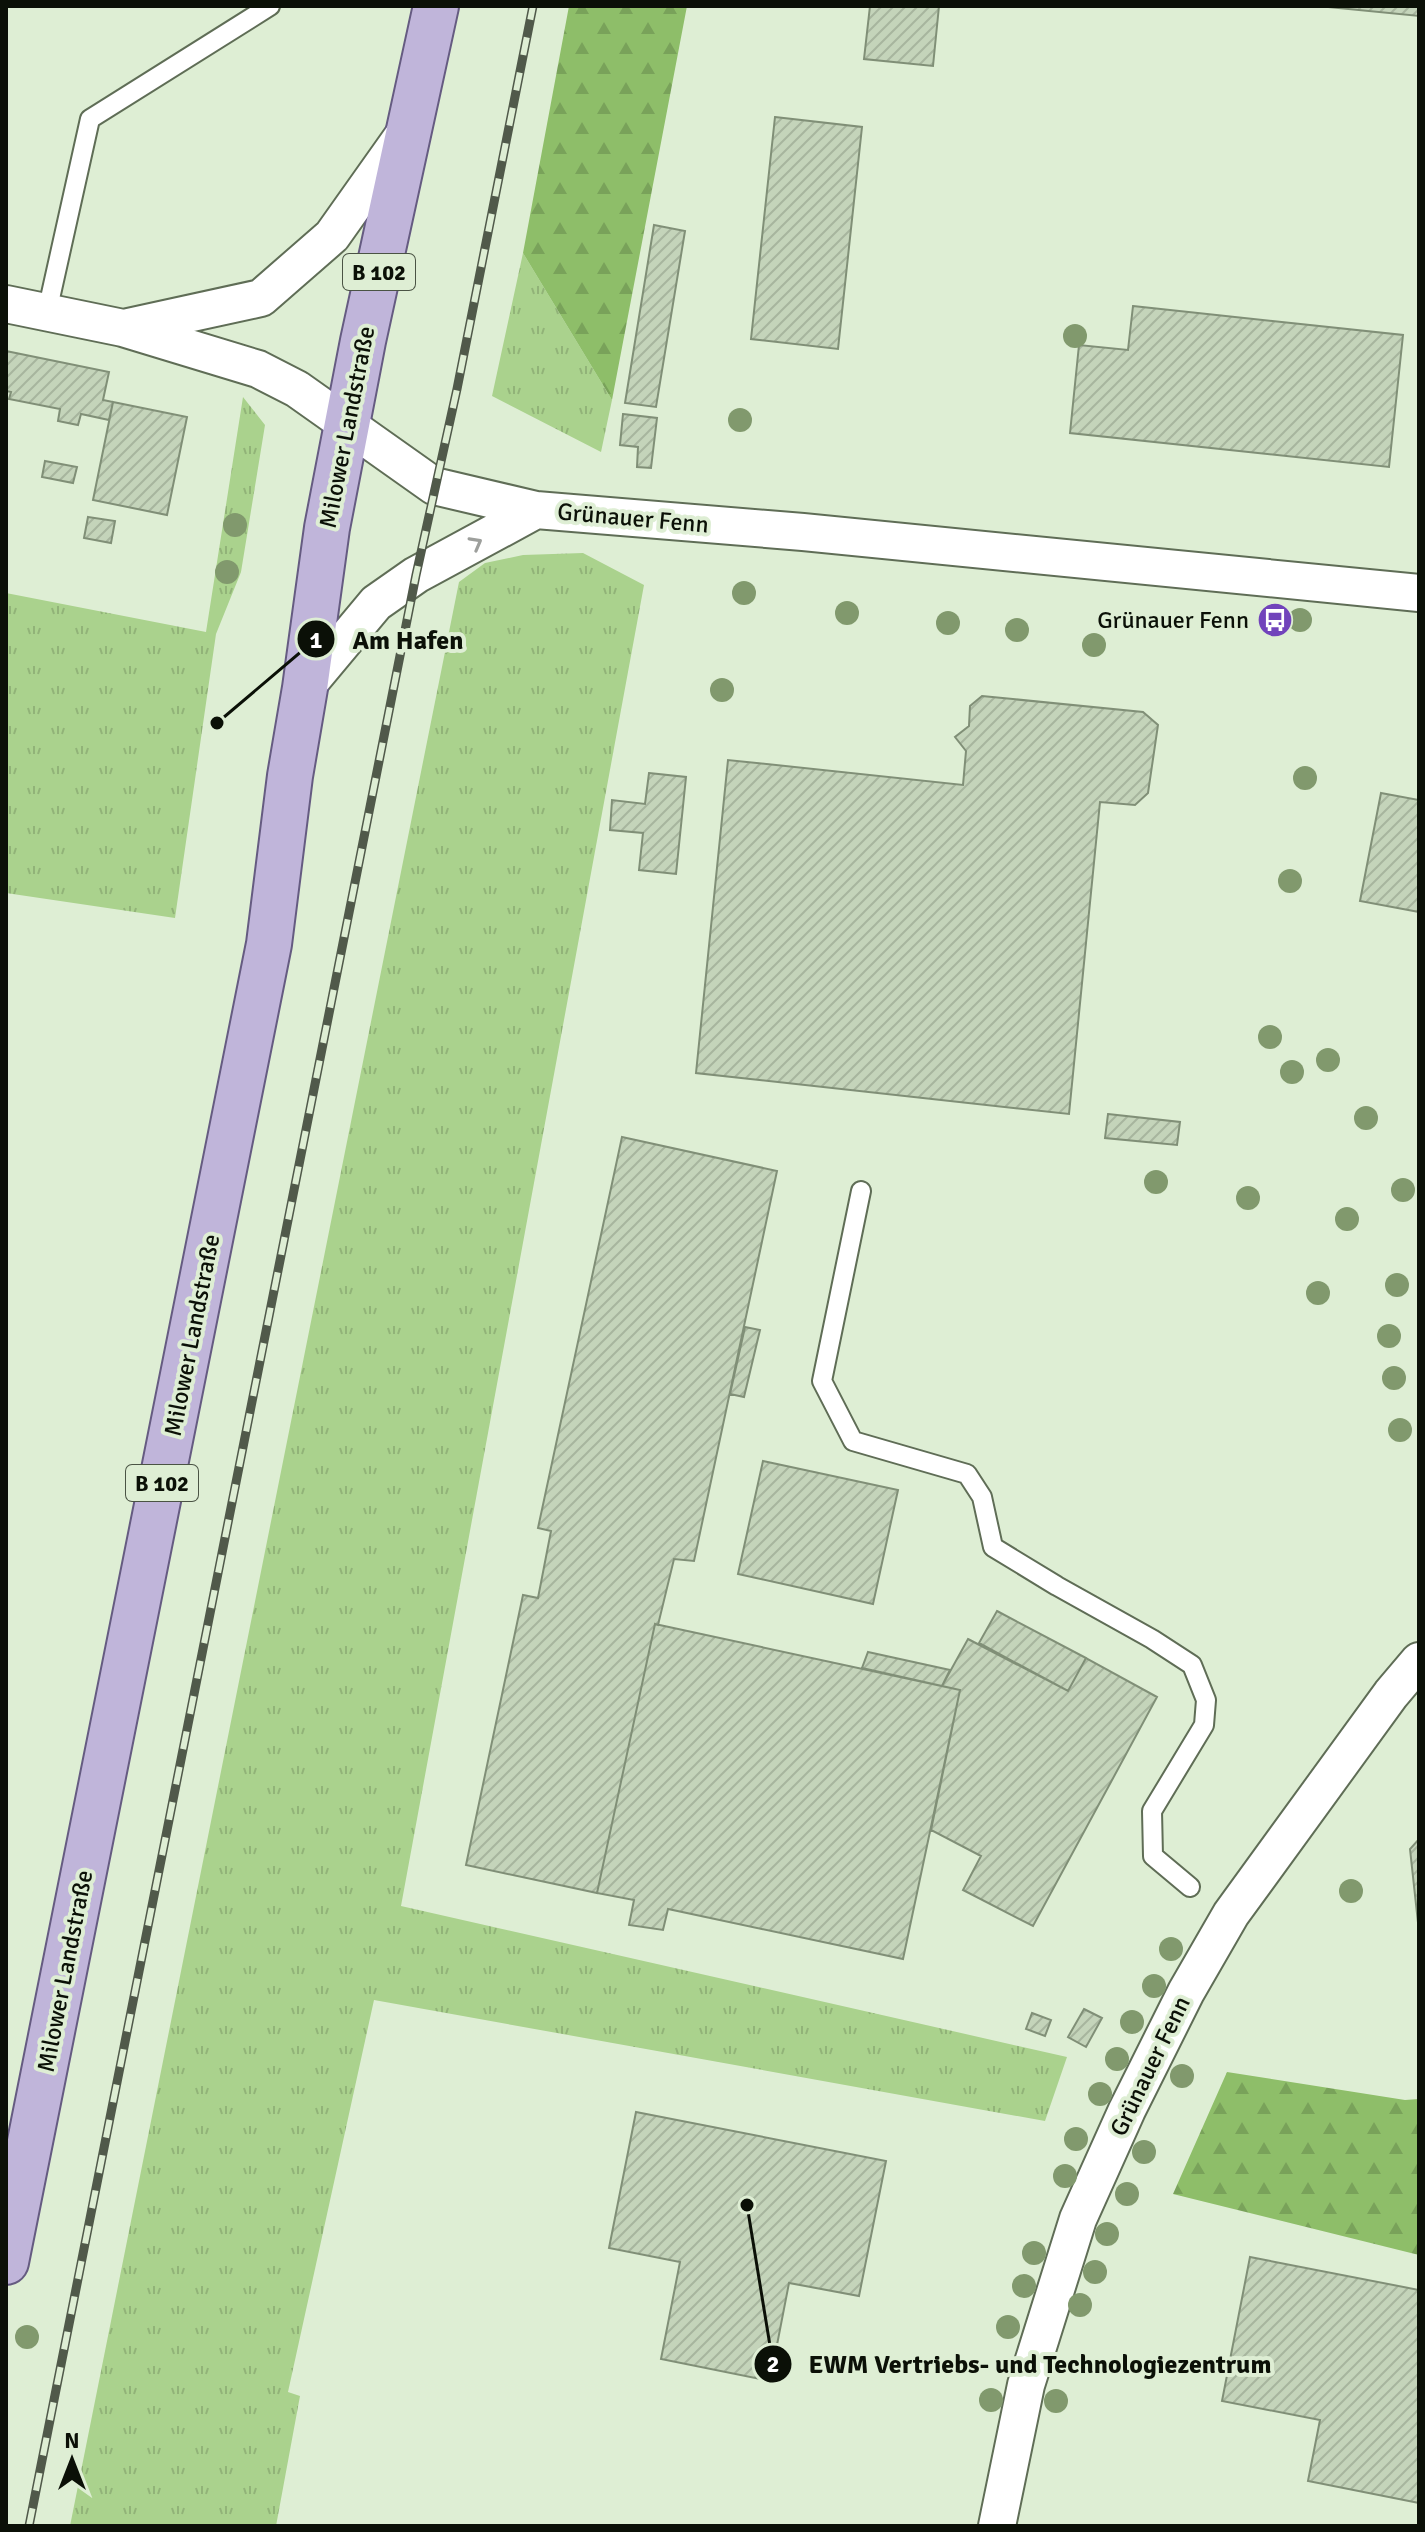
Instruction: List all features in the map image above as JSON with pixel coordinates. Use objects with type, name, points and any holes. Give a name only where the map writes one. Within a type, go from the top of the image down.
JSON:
[{"type":"main road","name":"Milower Landstraße","points":[[6,2262],[269,944],[327,528],[436,6]]},
{"type":"street","name":"Milower Landstraße","points":[[123,328],[261,298],[332,236],[413,122]]},
{"type":"street","name":"Grünauer Fenn","points":[[6,304],[123,328],[258,369],[297,389],[434,486],[536,510],[803,532],[1419,593]]},
{"type":"street","points":[[305,688],[376,603],[416,575],[536,510]]},
{"type":"street","name":"Grünauer Fenn","points":[[997,2526],[1026,2385],[1078,2219],[1127,2110],[1186,1992],[1231,1914],[1391,1694],[1419,1661]]},
{"type":"lane","points":[[47,312],[90,119],[270,6]]},
{"type":"lane","points":[[861,1191],[822,1381],[853,1441],[967,1474],[982,1497],[993,1547],[1192,1665],[1206,1700],[1204,1725],[1152,1811],[1153,1856],[1190,1887]]},
{"type":"green space","points":[[569,6],[687,6],[612,400],[523,253]]},
{"type":"green space","points":[[523,253],[612,400],[601,452],[492,396]]},
{"type":"green space","points":[[243,397],[265,425],[241,572],[216,634],[175,918],[6,893],[6,593],[206,632]]},
{"type":"green space","points":[[583,553],[644,585],[401,1906],[1067,2057],[1045,2121],[374,2000],[288,2392],[300,2396],[276,2526],[70,2526],[459,582],[485,563],[523,555]]},
{"type":"green space","points":[[1227,2072],[1405,2100],[1419,2099],[1419,2255],[1173,2194]]},
{"type":"building","points":[[870,6],[939,6],[933,66],[864,59]]},
{"type":"building","points":[[1318,6],[1419,6],[1419,16]]},
{"type":"building","points":[[775,117],[862,127],[838,349],[751,339]]},
{"type":"building","points":[[654,225],[685,231],[656,407],[625,403]]},
{"type":"building","points":[[1133,306],[1403,335],[1389,467],[1070,433],[1079,345],[1128,350]]},
{"type":"building","points":[[6,351],[109,372],[103,400],[113,402],[109,420],[81,414],[78,425],[58,421],[60,409],[9,399],[11,392],[6,391]]},
{"type":"building","points":[[113,402],[187,417],[167,515],[93,500]]},
{"type":"building","points":[[623,414],[657,418],[651,468],[637,467],[638,447],[620,445]]},
{"type":"building","points":[[45,461],[77,467],[73,483],[42,477]]},
{"type":"building","points":[[88,517],[115,521],[111,543],[84,538]]},
{"type":"building","points":[[982,696],[1143,712],[1158,725],[1148,793],[1135,805],[1100,802],[1069,1114],[696,1073],[728,760],[963,785],[966,751],[955,737],[969,726],[970,706]]},
{"type":"building","points":[[649,773],[686,777],[676,874],[639,870],[643,833],[610,830],[612,800],[645,804]]},
{"type":"building","points":[[1381,793],[1419,800],[1419,912],[1360,901]]},
{"type":"building","points":[[1108,1114],[1180,1122],[1177,1145],[1105,1138]]},
{"type":"building","points":[[622,1137],[777,1171],[694,1561],[674,1559],[658,1625],[655,1624],[597,1893],[466,1865],[523,1595],[538,1598],[551,1531],[538,1528]]},
{"type":"building","points":[[745,1327],[760,1330],[744,1397],[730,1394]]},
{"type":"building","points":[[763,1461],[898,1490],[873,1604],[738,1574]]},
{"type":"building","points":[[997,1611],[1086,1658],[1068,1691],[979,1643]]},
{"type":"building","points":[[655,1624],[960,1690],[903,1959],[668,1909],[663,1930],[629,1925],[634,1900],[597,1893]]},
{"type":"building","points":[[968,1639],[1068,1691],[1086,1658],[1157,1697],[1033,1926],[963,1890],[981,1856],[931,1830],[960,1690],[942,1686]]},
{"type":"building","points":[[868,1652],[950,1670],[942,1686],[862,1668]]},
{"type":"building","points":[[1419,1839],[1419,1932],[1410,1849]]},
{"type":"building","points":[[1084,2009],[1102,2018],[1086,2047],[1068,2037]]},
{"type":"building","points":[[1032,2013],[1051,2020],[1045,2036],[1026,2029]]},
{"type":"building","points":[[636,2112],[886,2161],[859,2296],[789,2283],[770,2381],[661,2359],[680,2262],[609,2248]]},
{"type":"building","points":[[1250,2257],[1419,2290],[1419,2503],[1308,2481],[1320,2420],[1222,2401]]},
{"type":"railway","points":[[29,2526],[416,575],[457,389],[533,6]]},
{"type":"place","name":"Grünauer Fenn","points":[[1275,620]]},
{"type":"place","name":"Am Hafen","points":[[217,723]]},
{"type":"place","name":"EWM Vertriebs- und Technologiezentrum","points":[[747,2205]]}]
